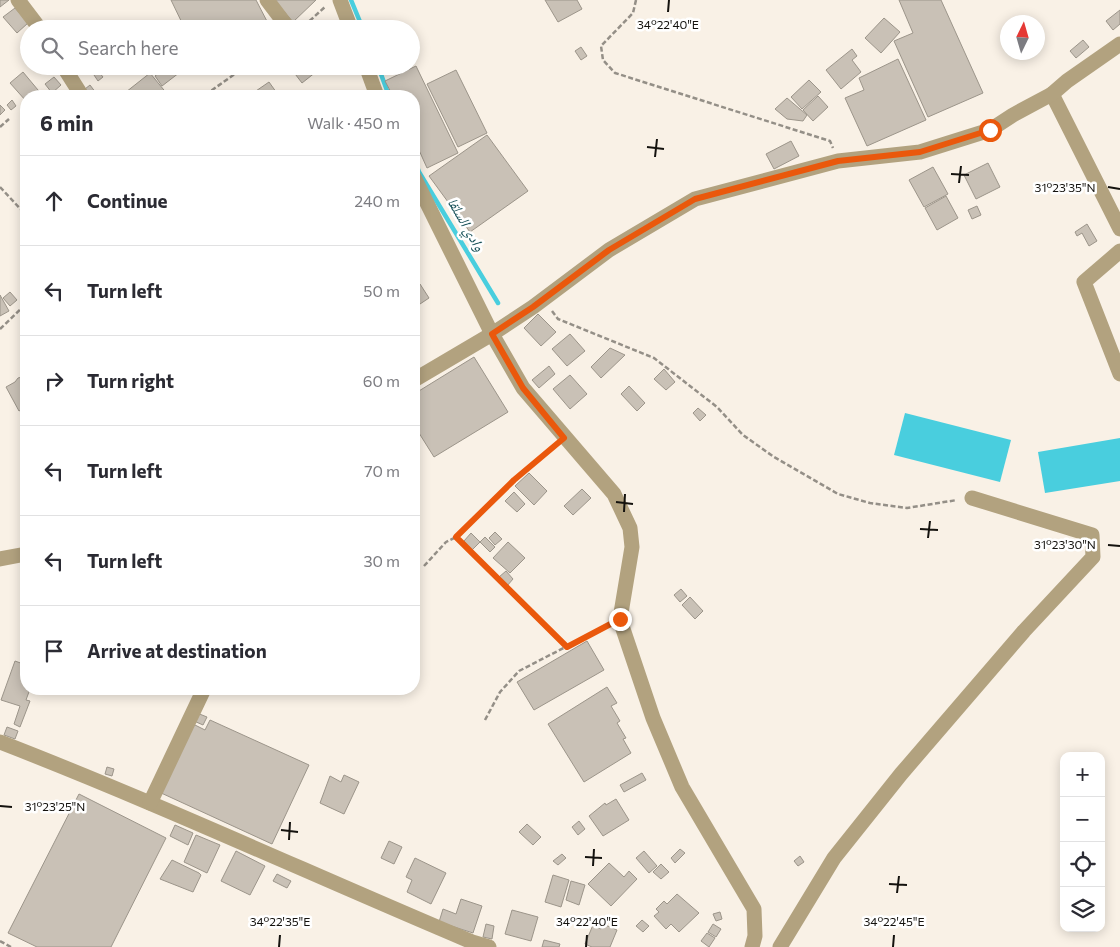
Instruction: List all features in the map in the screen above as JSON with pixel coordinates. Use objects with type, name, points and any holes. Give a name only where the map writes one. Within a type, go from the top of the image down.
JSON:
[{"type":"street","points":[[18,0],[33,20]]},
{"type":"street","points":[[267,0],[282,20]]},
{"type":"street","points":[[340,0],[348,20]]},
{"type":"street","points":[[420,376],[492,334],[609,250],[695,199],[838,161],[920,152],[990,130],[1012,115],[1052,94],[1067,81],[1120,44]]},
{"type":"street","points":[[69,75],[78,90]]},
{"type":"street","points":[[369,75],[375,90]]},
{"type":"street","points":[[1052,94],[1120,229]]},
{"type":"street","points":[[420,189],[492,334],[523,388],[614,494],[630,528],[632,547],[620,619],[652,718],[682,787],[754,910],[755,936],[752,947]]},
{"type":"street","points":[[1120,251],[1084,282],[1120,374]]},
{"type":"street","points":[[780,947],[834,858],[895,782],[1024,631],[1093,557],[1092,535],[972,498]]},
{"type":"street","points":[[0,559],[20,555]]},
{"type":"street","points":[[150,803],[201,695]]},
{"type":"street","points":[[0,742],[113,786],[321,878],[472,942],[489,947]]},
{"type":"path","points":[[312,20],[333,0]]},
{"type":"path","points":[[636,0],[633,14],[601,46],[603,60],[615,73],[830,141],[838,161]]},
{"type":"path","points":[[212,90],[233,75]]},
{"type":"path","points":[[0,127],[9,119]]},
{"type":"path","points":[[0,187],[20,208]]},
{"type":"path","points":[[542,298],[558,319],[654,358],[717,406],[743,435],[774,457],[838,494],[870,503],[907,508],[972,498]]},
{"type":"path","points":[[0,329],[20,310]]},
{"type":"path","points":[[424,566],[446,542],[456,537],[514,480],[564,438]]},
{"type":"path","points":[[456,537],[567,647]]},
{"type":"path","points":[[484,720],[500,692],[519,671],[620,619]]},
{"type":"path","points":[[0,941],[11,947]]},
{"type":"water","points":[[905,413],[1011,440],[1000,482],[894,455]]},
{"type":"water","points":[[1120,438],[1120,481],[1045,493],[1038,452]]},
{"type":"building","points":[[0,0],[9,0],[0,7]]},
{"type":"building","points":[[171,0],[256,0],[266,20],[181,20]]},
{"type":"building","points":[[274,0],[316,0],[295,20],[291,20]]},
{"type":"building","points":[[545,0],[577,0],[582,9],[558,22]]},
{"type":"building","points":[[899,0],[941,0],[983,93],[928,117],[894,41],[913,33]]},
{"type":"building","points":[[15,8],[25,20],[20,20],[20,30],[17,33],[3,17]]},
{"type":"building","points":[[1120,10],[1120,24],[1113,30],[1106,21]]},
{"type":"building","points":[[884,18],[900,32],[881,53],[865,38]]},
{"type":"building","points":[[1083,40],[1089,47],[1076,58],[1070,51]]},
{"type":"building","points":[[581,47],[587,56],[581,60],[575,51]]},
{"type":"building","points":[[852,49],[857,56],[852,60],[861,72],[841,89],[826,70]]},
{"type":"building","points":[[898,59],[926,120],[867,146],[845,98],[864,90],[859,78]]},
{"type":"building","points":[[456,70],[487,133],[458,147],[427,84]]},
{"type":"building","points":[[420,74],[458,153],[427,168],[420,152],[420,90],[390,90],[385,81],[397,75]]},
{"type":"building","points":[[20,75],[26,75],[38,90],[20,90],[20,94],[10,83]]},
{"type":"building","points":[[94,75],[101,75],[103,77],[98,81]]},
{"type":"building","points":[[147,75],[152,75],[164,90],[129,90]]},
{"type":"building","points":[[156,75],[176,75],[162,86],[155,76]]},
{"type":"building","points":[[296,75],[312,75],[302,83]]},
{"type":"building","points":[[54,77],[61,85],[55,90],[50,90],[45,84]]},
{"type":"building","points":[[809,80],[821,92],[802,109],[791,97]]},
{"type":"building","points":[[269,82],[275,90],[257,90]]},
{"type":"building","points":[[90,85],[94,90],[86,90]]},
{"type":"building","points":[[818,96],[828,107],[813,121],[803,110]]},
{"type":"building","points":[[787,98],[807,115],[803,121],[787,119],[775,109]]},
{"type":"building","points":[[12,100],[16,106],[11,110],[7,105]]},
{"type":"building","points":[[0,105],[5,110],[0,115]]},
{"type":"building","points":[[487,135],[528,191],[470,232],[429,176]]},
{"type":"building","points":[[791,141],[799,156],[774,169],[766,154]]},
{"type":"building","points":[[988,163],[1000,187],[976,199],[964,175]]},
{"type":"building","points":[[933,167],[948,194],[924,207],[909,180]]},
{"type":"building","points":[[946,196],[958,218],[937,230],[925,208]]},
{"type":"building","points":[[977,206],[981,215],[972,219],[968,210]]},
{"type":"building","points":[[1087,224],[1097,241],[1089,246],[1082,233],[1077,236],[1075,232]]},
{"type":"building","points":[[420,284],[429,298],[420,304]]},
{"type":"building","points":[[10,292],[17,300],[10,306],[3,298]]},
{"type":"building","points":[[0,295],[9,311],[0,316]]},
{"type":"building","points":[[538,314],[556,332],[541,346],[524,328]]},
{"type":"building","points":[[570,334],[585,351],[567,366],[552,349]]},
{"type":"building","points":[[610,348],[625,355],[601,378],[591,367]]},
{"type":"building","points":[[474,357],[508,412],[434,457],[420,435],[420,390]]},
{"type":"building","points":[[549,366],[555,374],[539,388],[532,380]]},
{"type":"building","points":[[664,369],[675,382],[666,390],[654,379]]},
{"type":"building","points":[[570,375],[587,394],[570,409],[553,389]]},
{"type":"building","points":[[20,378],[19,411],[6,387]]},
{"type":"building","points":[[629,386],[645,403],[637,411],[621,394]]},
{"type":"building","points":[[698,408],[706,415],[700,421],[693,413]]},
{"type":"building","points":[[529,473],[547,491],[534,505],[515,486]]},
{"type":"building","points":[[582,489],[591,498],[573,515],[564,506]]},
{"type":"building","points":[[514,492],[525,504],[517,512],[505,501]]},
{"type":"building","points":[[495,532],[502,539],[495,545],[489,538]]},
{"type":"building","points":[[471,533],[480,542],[472,550],[464,541]]},
{"type":"building","points":[[485,537],[495,547],[490,552],[480,542]]},
{"type":"building","points":[[508,542],[525,558],[510,573],[493,558]]},
{"type":"building","points":[[506,571],[513,579],[507,586],[499,577]]},
{"type":"building","points":[[681,589],[687,596],[680,602],[674,595]]},
{"type":"building","points":[[690,597],[703,611],[695,619],[682,605]]},
{"type":"building","points":[[587,641],[604,670],[534,710],[517,682]]},
{"type":"building","points":[[15,661],[20,663],[20,695],[28,695],[26,700],[30,701],[20,727],[14,724],[20,706],[1,700]]},
{"type":"building","points":[[607,687],[617,703],[611,706],[620,721],[617,723],[626,738],[623,739],[631,753],[584,782],[548,724]]},
{"type":"building","points":[[197,713],[207,717],[203,725],[194,721]]},
{"type":"building","points":[[210,720],[309,765],[272,844],[159,792],[191,723],[205,730]]},
{"type":"building","points":[[7,727],[18,731],[15,739],[4,735]]},
{"type":"building","points":[[107,767],[114,769],[112,776],[105,774]]},
{"type":"building","points":[[642,773],[646,780],[624,792],[620,785]]},
{"type":"building","points":[[344,775],[359,782],[344,814],[320,803],[330,776],[341,782]]},
{"type":"building","points":[[79,794],[166,838],[111,947],[37,947],[8,933]]},
{"type":"building","points":[[616,799],[629,820],[603,836],[589,816],[605,803],[606,805]]},
{"type":"building","points":[[579,821],[585,829],[578,835],[572,827]]},
{"type":"building","points":[[527,824],[541,837],[533,845],[519,832]]},
{"type":"building","points":[[175,825],[193,833],[188,845],[170,836]]},
{"type":"building","points":[[196,835],[220,845],[207,873],[184,862]]},
{"type":"building","points":[[389,841],[402,847],[394,864],[381,858]]},
{"type":"building","points":[[680,849],[685,853],[675,863],[671,858]]},
{"type":"building","points":[[236,851],[265,866],[250,895],[221,881]]},
{"type":"building","points":[[644,851],[657,866],[649,873],[636,858]]},
{"type":"building","points":[[562,854],[566,858],[558,865],[553,861]]},
{"type":"building","points":[[800,856],[804,862],[798,866],[794,861]]},
{"type":"building","points":[[415,858],[446,873],[431,904],[407,892],[412,880],[406,877]]},
{"type":"building","points":[[172,860],[201,875],[193,892],[160,879]]},
{"type":"building","points":[[609,863],[624,877],[629,871],[637,879],[611,906],[588,884]]},
{"type":"building","points":[[661,864],[669,872],[661,879],[653,872]]},
{"type":"building","points":[[277,874],[291,881],[287,888],[273,881]]},
{"type":"building","points":[[553,875],[569,880],[561,907],[545,902]]},
{"type":"building","points":[[571,881],[585,885],[579,905],[566,900]]},
{"type":"building","points":[[677,894],[699,913],[679,932],[671,924],[666,929],[654,916],[659,912],[656,909],[664,901],[667,904]]},
{"type":"building","points":[[461,899],[482,906],[473,933],[439,922],[443,909],[456,914]]},
{"type":"building","points":[[512,910],[538,917],[531,941],[505,934]]},
{"type":"building","points":[[720,912],[722,919],[716,921],[713,914]]},
{"type":"building","points":[[642,920],[649,926],[643,932],[636,926]]},
{"type":"building","points":[[486,924],[494,926],[492,939],[483,937]]},
{"type":"building","points":[[603,924],[617,930],[610,947],[592,947],[585,944],[593,925],[601,929]]},
{"type":"building","points":[[713,924],[721,929],[716,937],[708,932]]},
{"type":"building","points":[[707,933],[715,938],[709,947],[701,941]]},
{"type":"building","points":[[544,940],[560,944],[559,947],[542,947]]},
{"type":"waterway","name":"وادي السلقا","points":[[351,0],[359,20]]},
{"type":"waterway","name":"وادي السلقا","points":[[381,75],[387,90]]},
{"type":"waterway","name":"وادي السلقا","points":[[420,174],[498,303]]},
{"type":"route","points":[[620,619],[567,647],[456,537],[514,480],[564,438],[523,388],[492,334],[533,307],[542,298],[609,250],[695,199],[838,161],[920,152],[990,130]]}]
